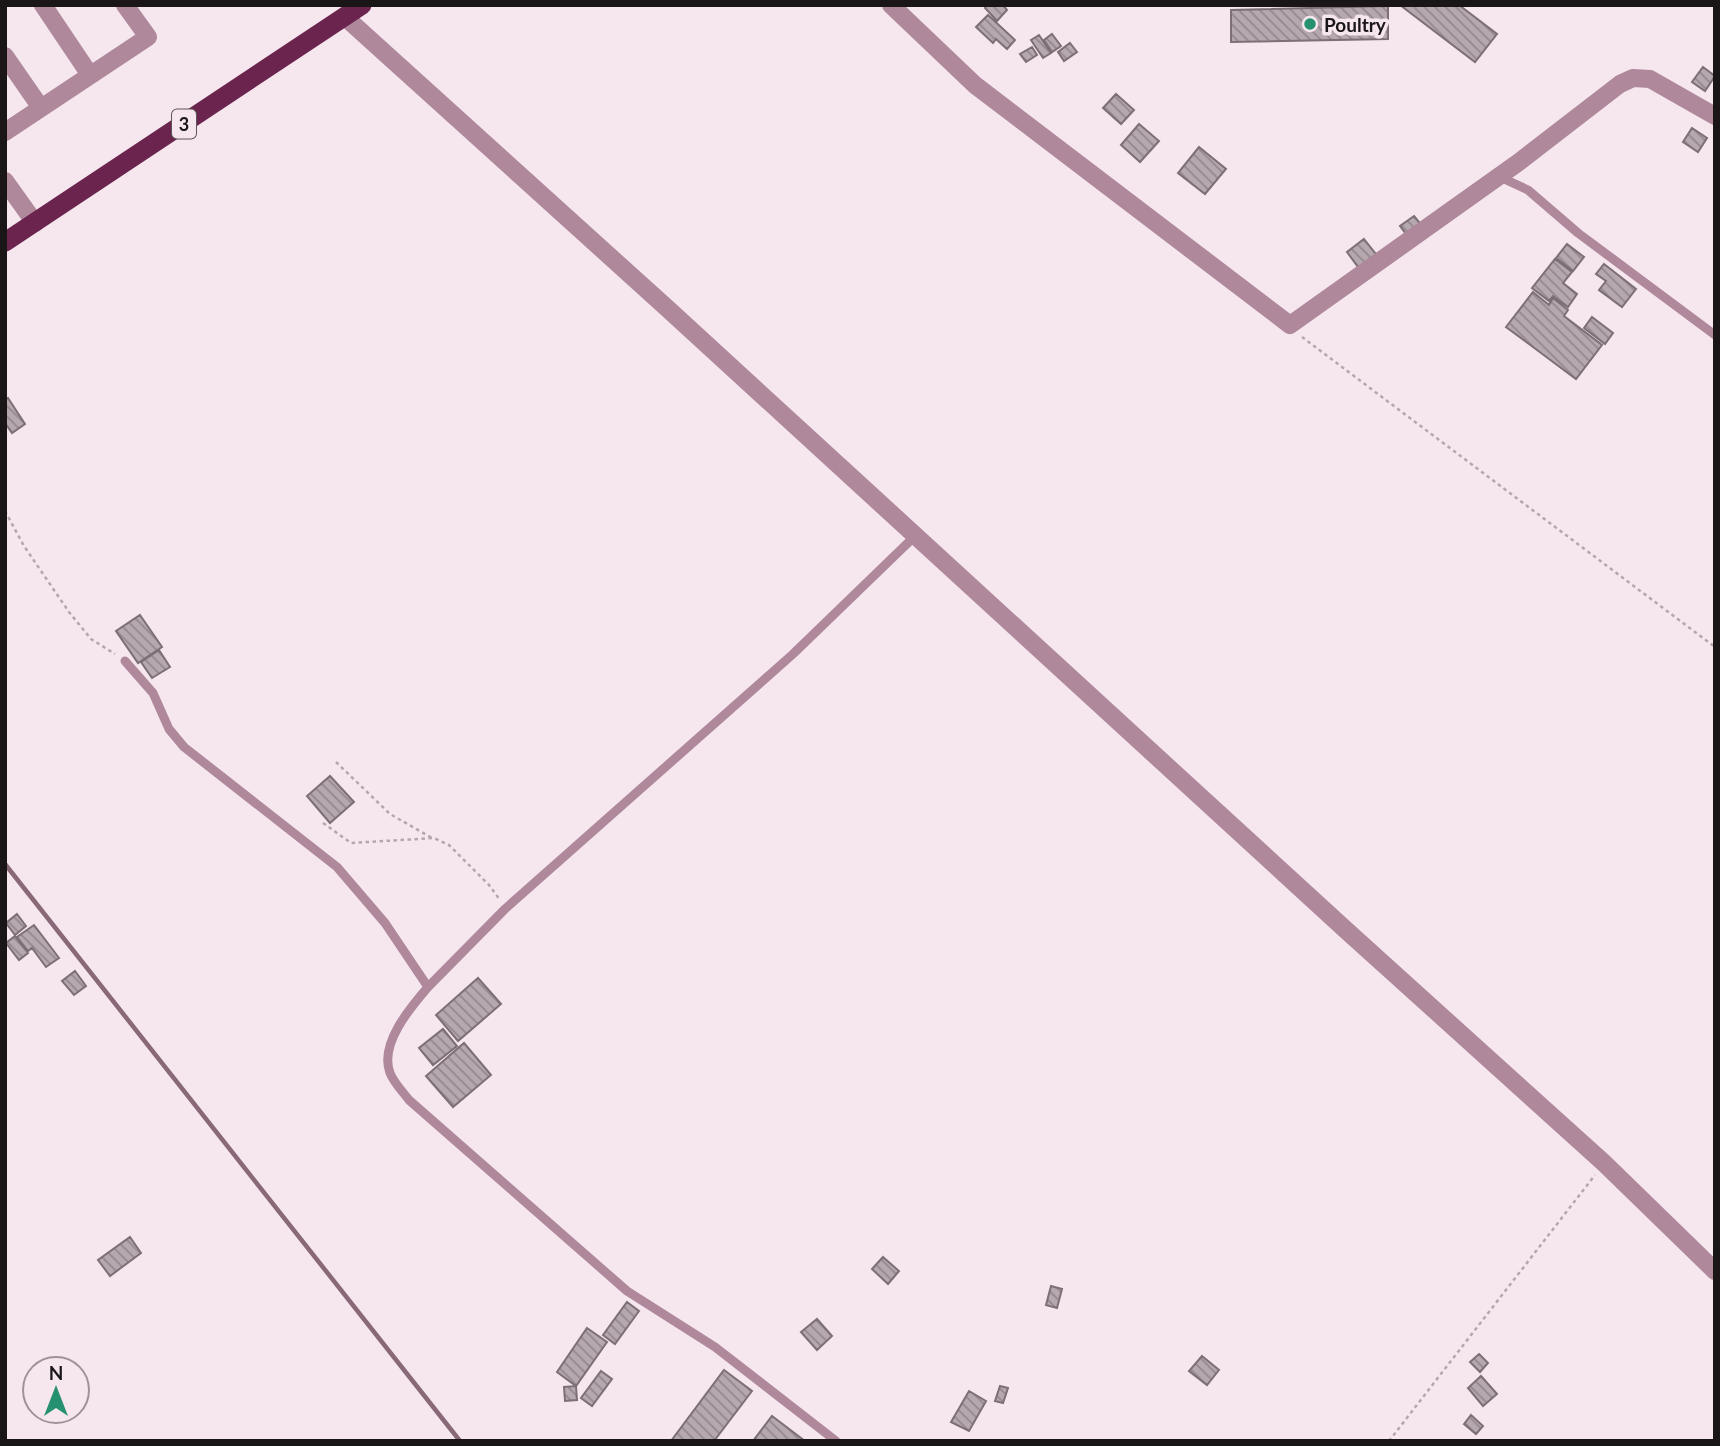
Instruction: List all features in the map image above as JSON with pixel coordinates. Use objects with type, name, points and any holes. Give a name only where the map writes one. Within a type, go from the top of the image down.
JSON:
[{"type":"highway","name":"3","points":[[5,242],[362,5]]},
{"type":"street","points":[[43,5],[90,75]]},
{"type":"street","points":[[5,132],[148,37],[125,5]]},
{"type":"street","points":[[891,5],[975,85],[1290,325],[1500,177],[1620,84],[1633,78],[1650,79],[1715,116]]},
{"type":"street","points":[[345,17],[1604,1163],[1715,1271]]},
{"type":"street","points":[[5,56],[41,108]]},
{"type":"street","points":[[5,181],[34,223]]},
{"type":"lane","points":[[1500,177],[1528,190],[1578,233],[1715,335]]},
{"type":"lane","points":[[836,1441],[715,1347],[627,1291],[409,1100],[390,1074],[387,1058],[399,1024],[428,987],[505,909],[793,654],[915,536]]},
{"type":"lane","points":[[125,662],[153,693],[169,729],[184,747],[337,867],[385,923],[428,987]]},
{"type":"path","points":[[1290,325],[1715,647]]},
{"type":"path","points":[[5,511],[24,546],[69,612],[91,639],[125,662]]},
{"type":"path","points":[[336,762],[390,814],[449,845],[489,885],[505,909]]},
{"type":"path","points":[[323,823],[351,843],[432,838]]},
{"type":"path","points":[[1389,1441],[1604,1163]]},
{"type":"building","points":[[987,5],[1003,5],[1007,10],[997,21],[985,8]]},
{"type":"building","name":"Poultry","points":[[1400,5],[1459,5],[1497,34],[1475,62]]},
{"type":"building","name":"Poultry","points":[[1388,6],[1388,39],[1231,42],[1231,10]]},
{"type":"building","points":[[988,15],[1015,40],[1007,49],[996,39],[993,43],[976,27]]},
{"type":"building","points":[[1052,34],[1061,46],[1052,52],[1044,40]]},
{"type":"building","points":[[1039,35],[1051,53],[1043,58],[1031,40]]},
{"type":"building","points":[[1070,43],[1077,52],[1064,61],[1058,52]]},
{"type":"building","points":[[1032,47],[1037,55],[1026,62],[1020,54]]},
{"type":"building","points":[[1703,67],[1715,76],[1705,91],[1692,82]]},
{"type":"building","points":[[1116,94],[1134,110],[1121,124],[1103,108]]},
{"type":"building","points":[[1139,124],[1159,141],[1140,162],[1121,145]]},
{"type":"building","points":[[1692,128],[1707,138],[1698,152],[1683,142]]},
{"type":"building","points":[[1199,147],[1226,169],[1205,194],[1178,173]]},
{"type":"building","points":[[1414,216],[1423,227],[1409,238],[1400,226]]},
{"type":"building","points":[[1364,239],[1379,258],[1361,271],[1347,252]]},
{"type":"building","points":[[1567,244],[1584,257],[1573,271],[1556,258]]},
{"type":"building","points":[[1555,259],[1572,272],[1563,283],[1577,294],[1568,307],[1553,296],[1549,301],[1532,288]]},
{"type":"building","points":[[1604,264],[1636,289],[1622,307],[1599,290],[1606,281],[1596,274]]},
{"type":"building","points":[[1533,292],[1549,305],[1553,298],[1568,310],[1564,316],[1602,345],[1576,379],[1506,327]]},
{"type":"building","points":[[1592,317],[1613,333],[1605,344],[1584,328]]},
{"type":"building","points":[[8,398],[25,424],[12,433],[5,423],[5,400]]},
{"type":"building","points":[[140,615],[162,647],[138,663],[116,631]]},
{"type":"building","points":[[159,650],[170,667],[152,678],[141,662]]},
{"type":"building","points":[[330,776],[354,802],[330,823],[307,796]]},
{"type":"building","points":[[17,914],[26,926],[15,935],[6,923]]},
{"type":"building","points":[[34,925],[59,958],[46,967],[32,948],[28,951],[17,937]]},
{"type":"building","points":[[15,936],[28,953],[19,960],[6,943]]},
{"type":"building","points":[[75,971],[86,986],[74,995],[62,981]]},
{"type":"building","points":[[478,978],[501,1004],[458,1041],[436,1015]]},
{"type":"building","points":[[443,1029],[457,1046],[433,1065],[419,1048]]},
{"type":"building","points":[[464,1043],[491,1075],[453,1107],[426,1076]]},
{"type":"building","points":[[130,1237],[141,1253],[110,1276],[98,1260]]},
{"type":"building","points":[[883,1257],[899,1271],[888,1284],[872,1269]]},
{"type":"building","points":[[1051,1286],[1062,1289],[1057,1308],[1046,1305]]},
{"type":"building","points":[[627,1302],[639,1311],[615,1344],[603,1335]]},
{"type":"building","points":[[817,1319],[832,1336],[817,1350],[801,1332]]},
{"type":"building","points":[[587,1328],[607,1342],[576,1386],[557,1372]]},
{"type":"building","points":[[1479,1354],[1488,1363],[1480,1372],[1470,1362]]},
{"type":"building","points":[[1202,1356],[1219,1370],[1207,1385],[1189,1371]]},
{"type":"building","points":[[724,1370],[752,1391],[714,1441],[671,1441]]},
{"type":"building","points":[[601,1371],[612,1379],[592,1406],[581,1398]]},
{"type":"building","points":[[1481,1376],[1497,1394],[1483,1406],[1468,1388]]},
{"type":"building","points":[[576,1386],[577,1400],[565,1401],[564,1387]]},
{"type":"building","points":[[1000,1386],[1008,1388],[1003,1403],[995,1401]]},
{"type":"building","points":[[969,1391],[986,1401],[969,1431],[951,1422]]},
{"type":"building","points":[[1471,1415],[1483,1426],[1476,1434],[1464,1424]]},
{"type":"building","points":[[772,1416],[805,1441],[753,1441]]},
{"type":"waterway","points":[[5,864],[460,1441]]},
{"type":"place","name":"Poultry","points":[[1310,24]]}]
